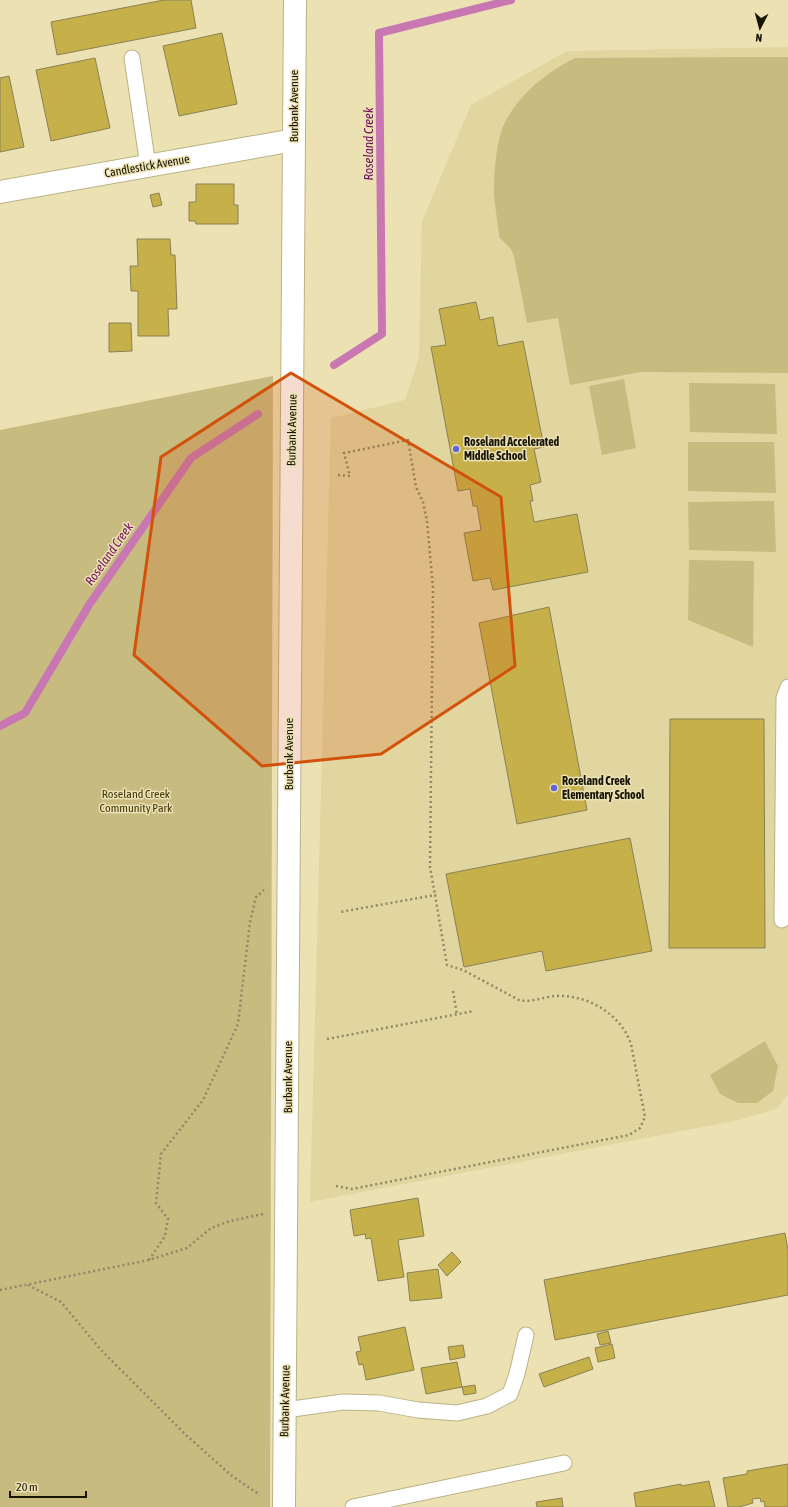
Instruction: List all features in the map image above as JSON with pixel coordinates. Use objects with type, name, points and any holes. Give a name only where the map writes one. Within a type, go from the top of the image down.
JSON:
[{"type":"street","name":"Burbank Avenue","points":[[284,1507],[295,0]]},
{"type":"street","name":"Candlestick Avenue","points":[[0,192],[294,140]]},
{"type":"lane","points":[[132,58],[148,166]]},
{"type":"lane","points":[[782,920],[784,698],[788,687]]},
{"type":"lane","points":[[285,1410],[343,1402],[379,1403],[418,1410],[457,1413],[487,1406],[510,1394],[517,1374],[526,1335]]},
{"type":"lane","points":[[354,1507],[564,1463]]},
{"type":"path","points":[[336,1186],[352,1189],[629,1136],[635,1133],[643,1123],[645,1117],[631,1044],[628,1036],[618,1021],[608,1012],[579,999],[555,996],[526,1002],[519,1000],[463,970],[447,965],[430,867],[433,588],[426,514],[423,502],[416,487],[408,440],[344,453],[350,476],[338,475]]},
{"type":"path","points":[[149,1260],[165,1236],[168,1219],[156,1203],[161,1154],[203,1100],[238,1024],[249,930],[256,897],[266,890],[288,887]]},
{"type":"path","points":[[340,912],[435,895]]},
{"type":"path","points":[[453,992],[457,1014]]},
{"type":"path","points":[[327,1039],[474,1011]]},
{"type":"path","points":[[0,1290],[149,1260],[187,1248],[211,1228],[230,1221],[265,1214]]},
{"type":"path","points":[[28,1285],[61,1302],[101,1350],[186,1435],[232,1476],[263,1497]]},
{"type":"highlighted area","points":[[291,373],[501,497],[515,666],[381,754],[262,766],[134,655],[161,457]]},
{"type":"shaded area","name":"Roseland Creek Elementary School","points":[[788,47],[788,1095],[776,1109],[739,1120],[310,1202],[331,418],[405,400],[419,357],[422,221],[471,105],[567,51]]},
{"type":"green space","points":[[788,57],[788,373],[641,372],[570,385],[558,318],[527,323],[514,256],[511,249],[499,237],[495,203],[494,175],[500,134],[512,110],[527,92],[545,76],[575,58]]},
{"type":"green space","name":"Roseland Creek Community Park","points":[[273,376],[270,1507],[0,1507],[0,430]]},
{"type":"green space","points":[[624,379],[636,448],[602,455],[589,386]]},
{"type":"green space","points":[[689,383],[775,384],[777,434],[690,432]]},
{"type":"green space","points":[[688,442],[774,442],[776,493],[688,491]]},
{"type":"green space","points":[[774,501],[776,552],[689,550],[688,502]]},
{"type":"green space","points":[[689,560],[754,561],[753,647],[688,620]]},
{"type":"green space","points":[[765,1041],[778,1066],[773,1091],[757,1103],[738,1103],[720,1094],[710,1075]]},
{"type":"building","points":[[164,0],[191,0],[196,28],[57,55],[51,22]]},
{"type":"building","points":[[222,33],[237,104],[179,116],[163,46]]},
{"type":"building","points":[[95,58],[110,128],[51,141],[36,70]]},
{"type":"building","points":[[9,76],[24,147],[0,152],[0,78]]},
{"type":"building","points":[[196,184],[234,184],[234,205],[238,205],[238,224],[196,224],[195,221],[189,221],[189,202],[196,202]]},
{"type":"building","points":[[159,193],[162,205],[153,207],[150,195]]},
{"type":"building","points":[[137,239],[170,239],[171,255],[175,255],[177,309],[168,309],[169,336],[138,336],[138,291],[131,291],[130,266],[138,266]]},
{"type":"building","points":[[476,302],[480,320],[493,317],[498,346],[523,341],[544,447],[534,449],[541,482],[530,485],[533,501],[530,501],[534,522],[577,514],[588,572],[493,590],[490,578],[473,581],[464,533],[481,530],[477,506],[473,506],[470,489],[458,491],[431,347],[446,345],[439,309]]},
{"type":"building","points":[[109,323],[131,323],[132,351],[109,352]]},
{"type":"building","points":[[549,607],[587,810],[517,824],[479,623]]},
{"type":"building","points":[[670,719],[764,719],[765,948],[669,948]]},
{"type":"building","points":[[630,838],[652,951],[546,971],[542,951],[464,967],[446,874]]},
{"type":"building","points":[[418,1198],[424,1236],[398,1240],[404,1277],[378,1281],[371,1238],[366,1239],[365,1234],[354,1236],[350,1210]]},
{"type":"building","points":[[785,1233],[788,1250],[788,1295],[555,1340],[544,1280]]},
{"type":"building","points":[[452,1252],[461,1262],[447,1276],[438,1265]]},
{"type":"building","points":[[438,1269],[442,1298],[410,1301],[407,1273]]},
{"type":"building","points":[[405,1327],[414,1370],[366,1380],[363,1364],[359,1365],[356,1352],[361,1351],[358,1337]]},
{"type":"building","points":[[608,1331],[611,1343],[600,1345],[597,1334]]},
{"type":"building","points":[[612,1344],[615,1358],[598,1362],[595,1348]]},
{"type":"building","points":[[463,1345],[465,1357],[450,1360],[448,1347]]},
{"type":"building","points":[[589,1357],[593,1369],[544,1387],[539,1374]]},
{"type":"building","points":[[457,1362],[462,1387],[426,1394],[421,1368]]},
{"type":"building","points":[[475,1385],[476,1393],[464,1395],[462,1387]]},
{"type":"building","points":[[788,1464],[788,1507],[765,1507],[764,1501],[761,1502],[760,1498],[752,1499],[753,1503],[739,1507],[728,1507],[723,1478],[747,1474],[747,1471]]},
{"type":"building","points":[[709,1481],[715,1507],[636,1507],[634,1493],[681,1484],[681,1486]]},
{"type":"building","points":[[562,1498],[563,1507],[537,1507],[536,1502]]},
{"type":"waterway","name":"Roseland Creek","points":[[334,365],[382,334],[379,33],[511,0]]},
{"type":"waterway","name":"Roseland Creek","points":[[0,726],[25,713],[89,605],[191,458],[258,414]]},
{"type":"place","name":"Roseland Accelerated Middle School","points":[[456,449]]},
{"type":"place","name":"Roseland Creek Elementary School","points":[[554,788]]}]
